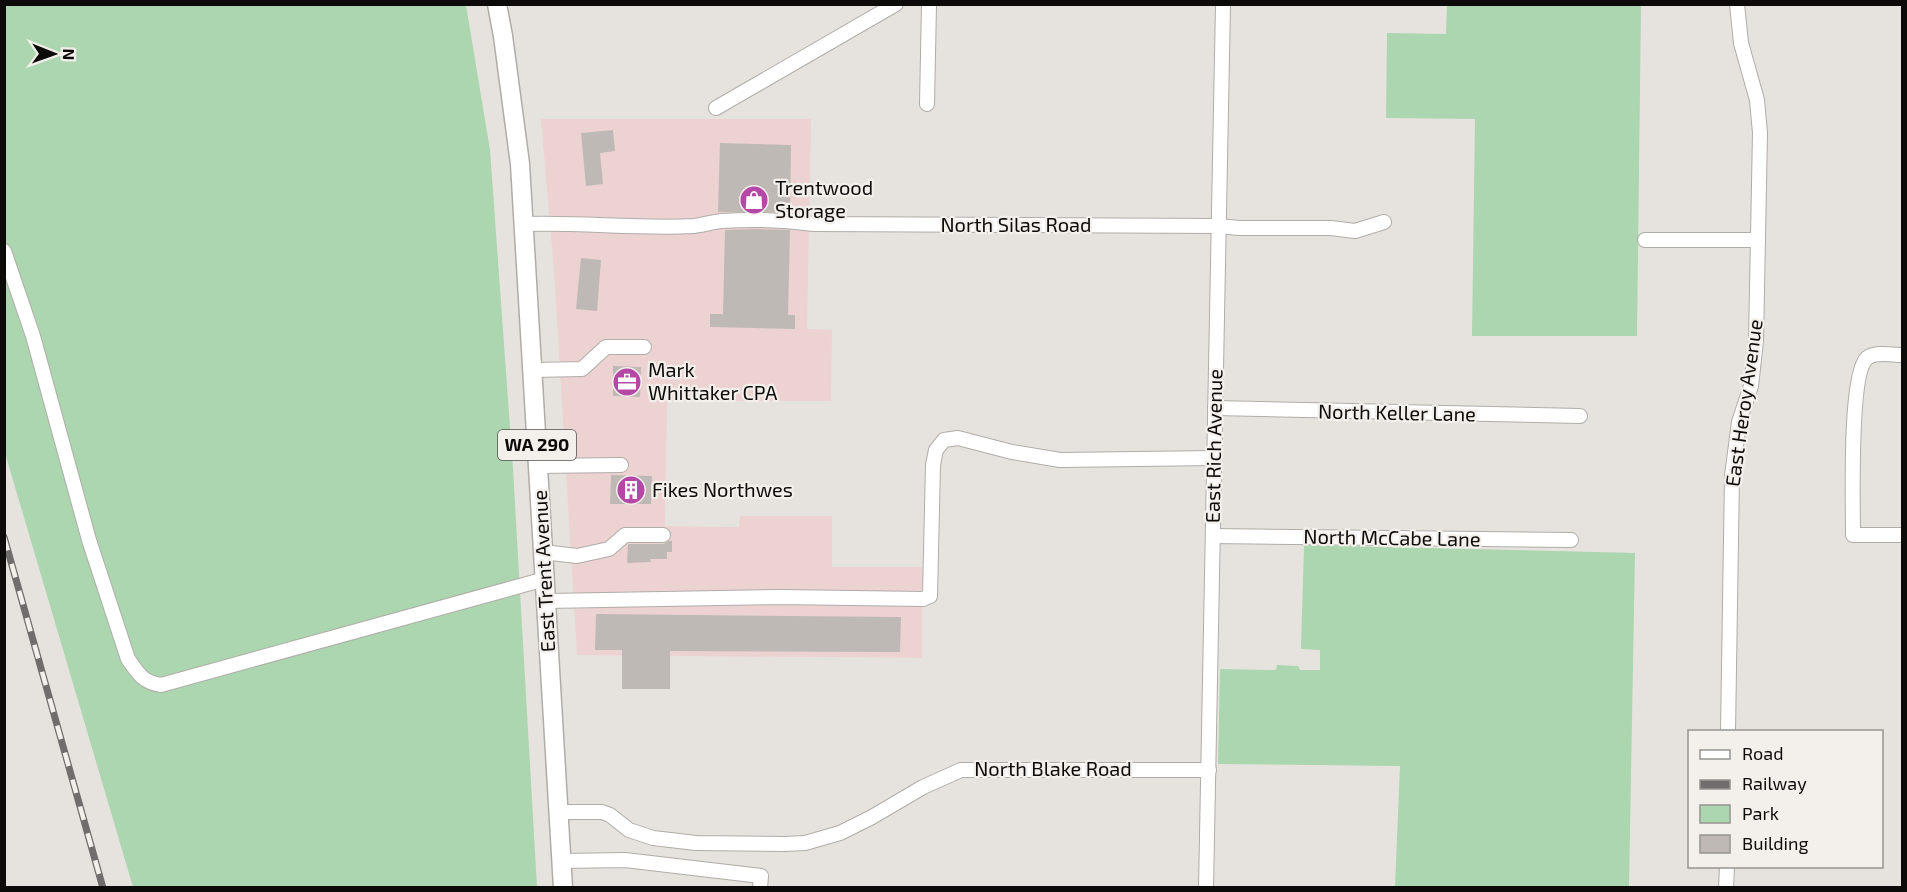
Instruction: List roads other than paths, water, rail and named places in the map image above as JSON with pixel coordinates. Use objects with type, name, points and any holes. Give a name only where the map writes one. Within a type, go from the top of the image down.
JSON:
[{"type":"main road","name":"East Trent Avenue","points":[[497,4],[520,164],[563,888]]},
{"type":"street","points":[[717,108],[896,4]]},
{"type":"street","points":[[927,104],[929,4]]},
{"type":"street","name":"East Rich Avenue","points":[[1206,888],[1223,4]]},
{"type":"street","name":"East Heroy Avenue","points":[[1728,730],[1732,476],[1739,422],[1750,386],[1756,340],[1761,133],[1757,100],[1741,43],[1737,4]]},
{"type":"street","name":"North Silas Road","points":[[524,224],[695,226],[721,221],[791,221],[814,224],[1218,226],[1331,228],[1355,231],[1384,222]]},
{"type":"street","points":[[1645,240],[1758,240]]},
{"type":"street","points":[[4,251],[33,336],[89,540],[128,659],[148,683],[161,685],[545,579]]},
{"type":"street","points":[[532,370],[582,369],[606,347],[644,347]]},
{"type":"street","points":[[1902,355],[1872,354],[1864,359],[1861,369],[1854,418],[1853,535],[1902,535]]},
{"type":"street","name":"North Keller Lane","points":[[1215,408],[1580,416]]},
{"type":"street","points":[[546,601],[781,597],[923,599],[930,596],[933,465],[936,450],[944,440],[958,438],[1012,452],[1060,460],[1214,458]]},
{"type":"street","points":[[538,466],[621,465]]},
{"type":"street","points":[[543,552],[577,556],[609,549],[625,535],[663,535]]},
{"type":"street","name":"North McCabe Lane","points":[[1213,537],[1571,540]]},
{"type":"street","name":"North Blake Road","points":[[558,812],[602,812],[639,835],[653,838],[696,843],[805,843],[840,833],[945,776],[968,769],[1209,770]]},
{"type":"street","points":[[561,861],[625,860],[761,876],[760,888]]},
{"type":"street","points":[[1726,888],[1727,868]]},
{"type":"railway","points":[[4,537],[103,888]]},
{"type":"place","name":"Trentwood Storage","points":[[754,200]]},
{"type":"place","name":"Mark Whittaker CPA","points":[[627,382]]},
{"type":"place","name":"Fikes Northwes","points":[[631,490]]}]
